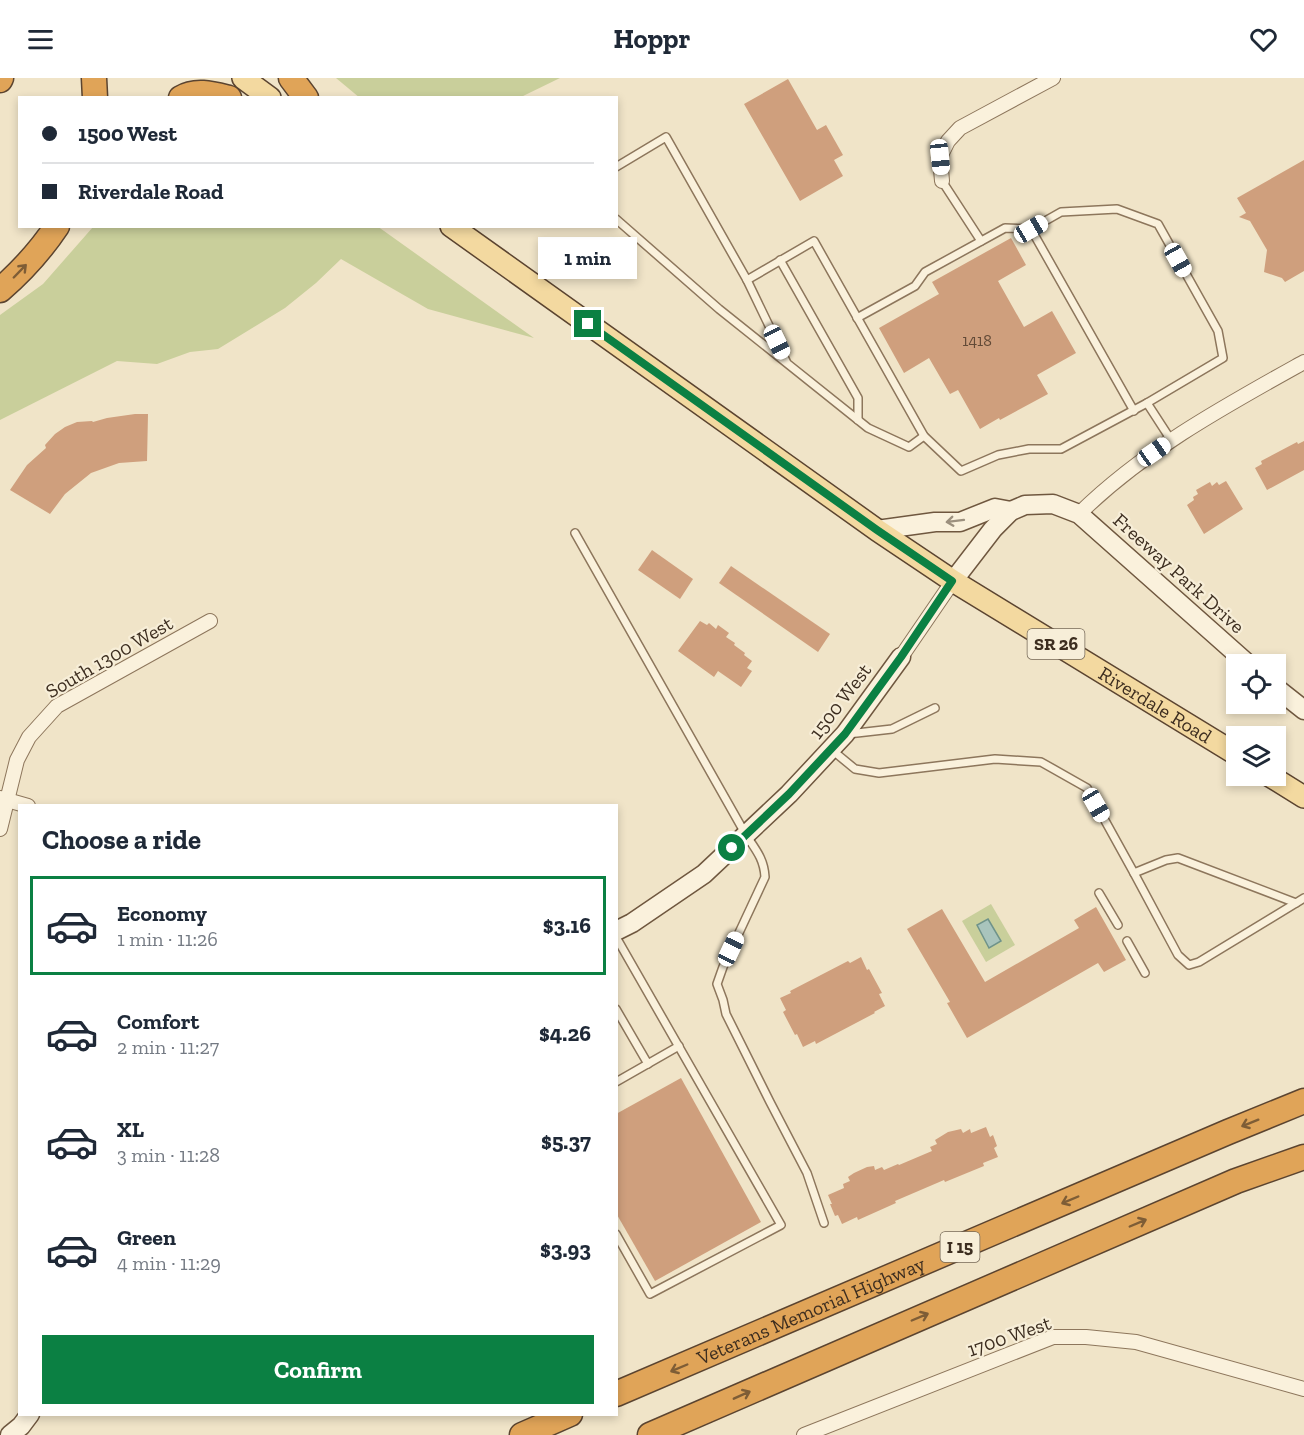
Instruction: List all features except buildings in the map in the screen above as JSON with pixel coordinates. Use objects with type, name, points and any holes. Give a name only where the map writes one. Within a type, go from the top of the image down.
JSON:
[{"type":"highway","points":[[94,78],[95,96]]},
{"type":"highway","points":[[291,78],[304,96]]},
{"type":"highway","points":[[187,96],[196,93],[220,96]]},
{"type":"highway","points":[[0,290],[39,250],[56,228]]},
{"type":"highway","points":[[39,250],[66,228]]},
{"type":"highway","name":"Veterans Memorial Highway","points":[[618,1393],[1304,1101]]},
{"type":"highway","name":"I 15","points":[[650,1435],[1236,1181],[1304,1157]]},
{"type":"highway","points":[[522,1435],[565,1416]]},
{"type":"main road","points":[[243,78],[267,96]]},
{"type":"main road","name":"Riverdale Road","points":[[454,228],[952,581],[1226,748]]},
{"type":"main road","points":[[1286,786],[1304,797]]},
{"type":"street","points":[[942,181],[940,157],[948,141],[960,128],[1053,78]]},
{"type":"street","points":[[877,530],[934,522],[960,522],[995,508],[1011,511],[1025,505],[1053,504],[1079,514],[1119,477],[1171,440],[1304,362]]},
{"type":"street","name":"1500 West","points":[[618,930],[704,874],[832,750],[901,657],[952,581],[993,529],[1011,511]]},
{"type":"street","name":"Freeway Park Drive","points":[[1079,514],[1237,654]]},
{"type":"street","name":"South 1300 West","points":[[0,829],[3,798],[17,760],[28,737],[57,706],[210,621]]},
{"type":"street","points":[[1286,696],[1304,710]]},
{"type":"street","points":[[3,798],[22,804]]},
{"type":"street","name":"1700 West","points":[[804,1435],[1053,1337],[1086,1337],[1136,1342],[1304,1389]]},
{"type":"street","points":[[10,1435],[28,1416]]},
{"type":"lane","points":[[618,166],[666,137],[747,280],[787,363]]},
{"type":"lane","points":[[942,181],[981,241]]},
{"type":"lane","points":[[747,280],[814,241],[924,436],[960,471],[998,455],[1029,449],[1061,449],[1134,411],[1223,358],[1218,331],[1158,224],[1117,209],[1061,212],[1031,229],[1005,228],[925,272],[915,286],[858,318]]},
{"type":"lane","points":[[618,221],[719,309],[867,428],[909,447],[924,436]]},
{"type":"lane","points":[[1031,229],[1134,411]]},
{"type":"lane","points":[[780,260],[858,398],[858,420]]},
{"type":"lane","points":[[1148,403],[1171,440]]},
{"type":"lane","points":[[575,533],[765,866],[765,877],[717,984],[726,1014],[807,1173],[824,1223]]},
{"type":"lane","points":[[845,734],[892,729],[935,708]]},
{"type":"lane","points":[[832,750],[855,769],[879,773],[995,759],[1041,762],[1087,788],[1178,955],[1189,965],[1199,962],[1304,898]]},
{"type":"lane","points":[[1134,873],[1166,860],[1178,858],[1296,903]]},
{"type":"lane","points":[[1099,892],[1118,925]]},
{"type":"lane","points":[[618,940],[781,1225],[650,1294],[618,1238]]},
{"type":"lane","points":[[1127,941],[1145,973]]},
{"type":"lane","points":[[618,1013],[648,1064]]},
{"type":"lane","points":[[618,1081],[679,1046]]},
{"type":"green space","points":[[336,78],[560,78],[523,96],[358,96]]},
{"type":"green space","points":[[92,228],[380,228],[534,338],[428,309],[341,259],[285,308],[218,349],[190,352],[157,364],[117,361],[0,420],[0,315],[43,284]]},
{"type":"green space","points":[[991,904],[1015,945],[986,962],[962,921]]},
{"type":"water","points":[[988,919],[1001,941],[989,948],[977,925]]},
{"type":"route","points":[[588,324],[952,581],[901,657],[832,750],[732,848]]}]
